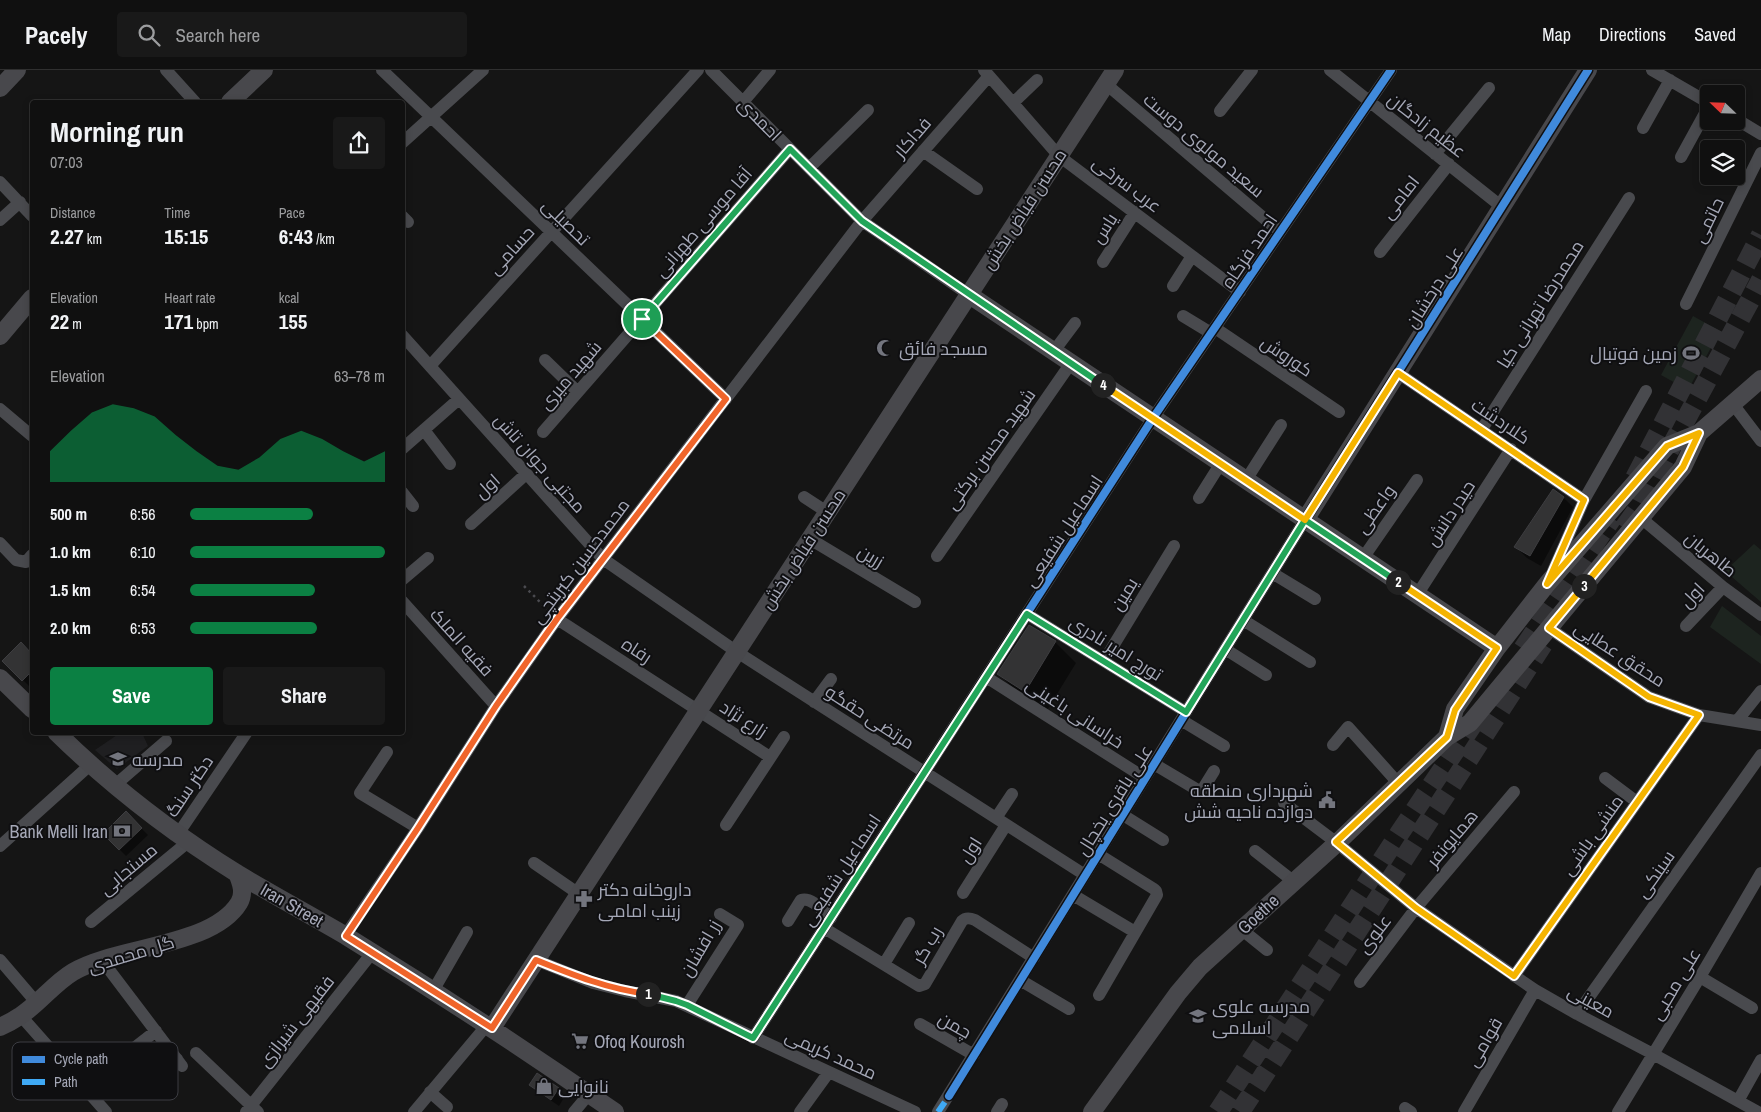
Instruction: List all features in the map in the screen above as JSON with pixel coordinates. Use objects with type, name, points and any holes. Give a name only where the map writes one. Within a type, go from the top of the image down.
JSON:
[{"type":"street","points":[[166,70],[193,100]]},
{"type":"street","points":[[232,100],[264,70]]},
{"type":"street","name":"تحصیلی","points":[[382,70],[726,399]]},
{"type":"street","points":[[405,140],[483,70]]},
{"type":"street","name":"حسامی","points":[[430,366],[698,70]]},
{"type":"street","name":"احمدی","points":[[711,70],[862,221],[1054,352],[1497,648]]},
{"type":"street","points":[[743,102],[770,70]]},
{"type":"street","points":[[1220,111],[1252,70]]},
{"type":"street","name":"عظیم زادگان","points":[[1330,70],[1502,207]]},
{"type":"street","name":"احمد فزگاه","points":[[1153,418],[1391,70]]},
{"type":"street","name":"علی درخشان","points":[[1305,520],[1588,70]]},
{"type":"street","points":[[1652,70],[1700,99]]},
{"type":"street","name":"عرب سرخی","points":[[986,73],[1059,156],[1240,292]]},
{"type":"street","name":"فداکار","points":[[862,221],[924,150],[986,73]]},
{"type":"street","name":"محسن فیاض بخش","points":[[489,1026],[536,960],[1111,77]]},
{"type":"street","name":"سعید مولوی دوست","points":[[1111,77],[1280,232]]},
{"type":"street","points":[[1013,104],[1037,80]]},
{"type":"street","points":[[1643,128],[1670,80]]},
{"type":"street","points":[[1436,154],[1489,88]]},
{"type":"street","points":[[809,168],[868,110]]},
{"type":"street","points":[[1681,157],[1700,122]]},
{"type":"street","points":[[1745,124],[1761,134]]},
{"type":"street","name":"آقا موسی طهرانی","points":[[642,319],[790,149]]},
{"type":"street","points":[[924,150],[977,189]]},
{"type":"street","name":"حاتمی","points":[[1686,304],[1761,153]]},
{"type":"street","name":"امامی","points":[[1380,252],[1448,164]]},
{"type":"street","points":[[0,182],[30,214]]},
{"type":"street","name":"محمدرضا تهرانی کیا","points":[[1482,429],[1629,198]]},
{"type":"street","points":[[0,220],[20,202]]},
{"type":"street","name":"یاس","points":[[1102,262],[1135,212]]},
{"type":"street","name":"محمدحسین کبریتچی","points":[[346,936],[496,706],[557,619],[862,221]]},
{"type":"street","points":[[1173,286],[1192,256]]},
{"type":"street","points":[[0,336],[30,300]]},
{"type":"street","points":[[1183,316],[1213,330]]},
{"type":"street","name":"شهید میری","points":[[543,432],[642,319]]},
{"type":"street","points":[[1054,352],[1076,323]]},
{"type":"street","name":"کوروش","points":[[1213,330],[1340,412]]},
{"type":"street","name":"مجتبی جوان تاش","points":[[405,338],[603,560],[737,652]]},
{"type":"street","points":[[545,360],[578,392]]},
{"type":"street","name":"شهید محسن برکتی","points":[[937,556],[1071,363]]},
{"type":"street","name":"کلاردشت","points":[[1398,373],[1584,500]]},
{"type":"street","name":"Goethe","points":[[1447,737],[1455,710],[1497,648],[1547,584],[1667,446],[1699,433],[1761,379]]},
{"type":"street","points":[[1547,584],[1584,500],[1646,392]]},
{"type":"street","points":[[405,446],[459,399]]},
{"type":"street","points":[[1733,404],[1761,441]]},
{"type":"street","points":[[0,409],[30,434]]},
{"type":"street","name":"اسماعیل شفیعی","points":[[753,1038],[1153,418]]},
{"type":"street","points":[[1246,480],[1281,425]]},
{"type":"street","points":[[424,430],[450,464]]},
{"type":"street","name":"Goethe","points":[[1092,1112],[1178,993],[1200,967],[1399,784],[1447,737],[1470,724],[1683,467],[1699,433]]},
{"type":"street","name":"حیدر دانش","points":[[1417,595],[1511,449]]},
{"type":"street","points":[[1199,498],[1221,464]]},
{"type":"street","name":"اول","points":[[470,524],[526,474]]},
{"type":"street","name":"واعظی","points":[[1363,558],[1417,480]]},
{"type":"street","points":[[405,496],[413,506]]},
{"type":"street","points":[[804,497],[827,512]]},
{"type":"street","name":"طاهریان","points":[[1640,518],[1723,587],[1761,615]]},
{"type":"street","name":"علی باقری یخچال","points":[[938,1112],[1305,520]]},
{"type":"street","name":"زرین","points":[[810,540],[915,602]]},
{"type":"street","points":[[0,543],[19,562],[26,562],[30,558]]},
{"type":"street","name":"یمین","points":[[1104,661],[1174,546]]},
{"type":"street","points":[[405,577],[428,558]]},
{"type":"street","points":[[1272,573],[1315,599]]},
{"type":"street","name":"اول","points":[[1686,626],[1723,587]]},
{"type":"street","name":"فقیه الملک","points":[[405,606],[496,706]]},
{"type":"street","name":"تورج امیر نادری","points":[[1027,614],[1104,661],[1224,746]]},
{"type":"street","name":"رفاه","points":[[557,619],[698,711]]},
{"type":"street","points":[[1243,620],[1310,662]]},
{"type":"street","name":"محقق عطایی","points":[[1549,628],[1649,697],[1699,715],[1761,725]]},
{"type":"street","points":[[1225,649],[1266,675]]},
{"type":"street","name":"مرتضی حقگو","points":[[737,652],[1085,876]]},
{"type":"street","points":[[1485,665],[1493,677],[1506,680]]},
{"type":"street","name":"خراسانی باغینی","points":[[986,677],[1145,778]]},
{"type":"street","points":[[0,678],[29,700]]},
{"type":"street","points":[[814,702],[831,678]]},
{"type":"street","points":[[1737,721],[1761,691]]},
{"type":"street","name":"زارع نژاد","points":[[698,711],[770,757]]},
{"type":"street","name":"منشی باشی","points":[[1514,976],[1699,715]]},
{"type":"street","points":[[1333,746],[1348,727],[1399,784]]},
{"type":"street","name":"Iran Street","points":[[59,735],[114,786],[183,838],[237,873],[346,936],[489,1026],[615,1112]]},
{"type":"street","name":"دکتر سنگ","points":[[183,838],[245,735]]},
{"type":"street","name":"زارع نژاد","points":[[726,825],[784,737]]},
{"type":"street","points":[[114,786],[166,741]]},
{"type":"street","points":[[387,752],[360,793],[418,828]]},
{"type":"street","name":"سینکی","points":[[1577,1014],[1761,755]]},
{"type":"street","points":[[1154,764],[1201,792],[1214,771]]},
{"type":"street","points":[[0,846],[90,765]]},
{"type":"street","points":[[1605,778],[1637,802]]},
{"type":"street","name":"همایونفر","points":[[1416,908],[1514,792]]},
{"type":"street","name":"اول","points":[[963,893],[1001,822],[1012,794]]},
{"type":"street","name":"معینی","points":[[1284,803],[1336,842],[1416,908],[1535,990],[1758,1112]]},
{"type":"street","points":[[1122,815],[1163,840]]},
{"type":"street","name":"مستجابی","points":[[91,922],[183,838]]},
{"type":"street","points":[[1254,851],[1293,881]]},
{"type":"street","points":[[1098,854],[1156,891],[1157,895],[1099,994]]},
{"type":"street","points":[[534,863],[579,894]]},
{"type":"street","name":"علی محبی","points":[[1618,1112],[1761,872]]},
{"type":"street","name":"گل محمدی","points":[[0,1027],[21,1016],[72,972],[101,959],[193,935],[213,926],[239,902],[242,892],[237,873]]},
{"type":"street","points":[[1073,895],[1136,932]]},
{"type":"street","points":[[788,921],[801,900],[806,898],[828,923]]},
{"type":"street","name":"علوی","points":[[1360,982],[1416,908]]},
{"type":"street","name":"زر افشان","points":[[687,1005],[738,925],[720,914]]},
{"type":"street","name":"رب گر","points":[[828,923],[884,964],[919,986],[923,986],[962,921],[970,918],[1034,958]]},
{"type":"street","points":[[884,964],[909,923]]},
{"type":"street","points":[[1241,929],[1267,950]]},
{"type":"street","points":[[433,991],[467,932]]},
{"type":"street","name":"فقیهی شیرازی","points":[[252,1110],[372,953]]},
{"type":"street","points":[[101,959],[165,1042]]},
{"type":"street","points":[[0,960],[36,1002]]},
{"type":"street","name":"محمد کریمی","points":[[536,960],[593,983],[662,997],[687,1005],[753,1038],[912,1111]]},
{"type":"street","points":[[1700,977],[1752,1008]]},
{"type":"street","points":[[1020,980],[1069,1009]]},
{"type":"street","name":"قوامی","points":[[1464,1112],[1535,990]]},
{"type":"street","points":[[21,1016],[43,1042]]},
{"type":"street","name":"چمن","points":[[920,1024],[974,1055]]},
{"type":"street","points":[[414,1112],[489,1026]]},
{"type":"street","points":[[142,1042],[156,1031]]},
{"type":"street","points":[[196,1053],[252,1110]]},
{"type":"street","points":[[1738,1100],[1761,1060]]},
{"type":"street","points":[[800,1112],[829,1072]]},
{"type":"street","points":[[430,1092],[447,1108]]},
{"type":"street","points":[[574,1112],[589,1094]]},
{"type":"street","points":[[91,1100],[99,1110]]},
{"type":"path","points":[[524,586],[557,619]]},
{"type":"shaded area","name":"زمین فوتبال","points":[[1693,316],[1720,331],[1688,390],[1661,375]]},
{"type":"shaded area","points":[[1754,544],[1761,550],[1761,602],[1725,571]]},
{"type":"shaded area","points":[[1722,606],[1761,636],[1761,664],[1710,627]]},
{"type":"shaded area","name":"مدرسه","points":[[117,735],[143,735],[148,746],[117,769],[95,750]]},
{"type":"building","points":[[1553,489],[1564,497],[1530,556],[1514,547]]},
{"type":"building","points":[[1029,625],[1056,641],[1025,692],[997,674]]},
{"type":"building","points":[[21,642],[30,652],[30,673],[22,681],[2,661]]},
{"type":"building","name":"Bank Melli Iran","points":[[126,811],[142,828],[119,850],[103,834]]},
{"type":"building","name":"نانوایی","points":[[537,1073],[559,1088],[551,1100],[529,1085]]},
{"type":"tunnel","points":[[1635,478],[1761,235]]},
{"type":"tunnel","points":[[1624,528],[1637,510],[1761,280]]},
{"type":"tunnel","points":[[1523,649],[1612,518]]},
{"type":"tunnel","points":[[1240,1112],[1543,644]]},
{"type":"tunnel","points":[[1218,1112],[1479,715]]},
{"type":"marked path","points":[[938,1112],[949,1096]]},
{"type":"cycle path","points":[[753,1038],[1153,418],[1391,70]]},
{"type":"cycle path","points":[[949,1096],[1305,520],[1588,70]]},
{"type":"place","name":"مسجد فائق","points":[[885,348]]},
{"type":"place","name":"زمین فوتبال","points":[[1691,353]]},
{"type":"place","name":"مدرسه","points":[[118,759]]},
{"type":"place","name":"شهرداری منطقه دوازده ناحیه شش","points":[[1327,800]]},
{"type":"place","name":"Bank Melli Iran","points":[[122,831]]},
{"type":"place","name":"داروخانه دکتر زینب امامی","points":[[584,899]]},
{"type":"place","name":"مدرسه علوی اسلامی","points":[[1198,1016]]},
{"type":"place","name":"Ofoq Kourosh","points":[[580,1041]]},
{"type":"place","name":"نانوایی","points":[[544,1086]]},
{"type":"route","points":[[642,319],[726,399],[557,619],[496,706],[346,936],[492,1028],[536,960],[593,983],[676,1001],[753,1038],[1027,614],[1186,712],[1305,520],[1497,648],[1455,710],[1447,737],[1336,842],[1416,908],[1514,976],[1699,715],[1649,697],[1549,628],[1683,467],[1699,433],[1667,446],[1547,584],[1584,500],[1398,373],[1305,520],[862,221],[790,149],[642,319]]}]
